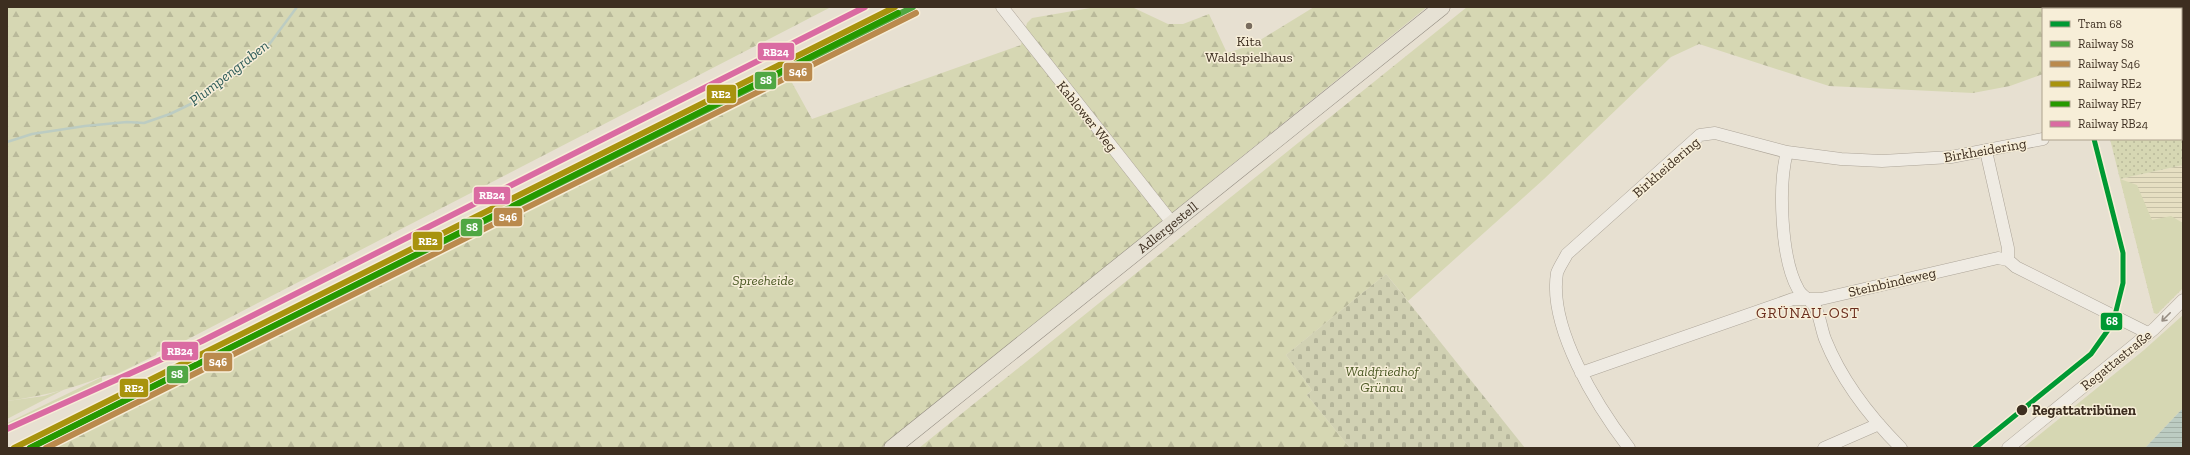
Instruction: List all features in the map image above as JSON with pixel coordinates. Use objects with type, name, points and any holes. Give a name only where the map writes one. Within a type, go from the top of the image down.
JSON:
[{"type":"main road","name":"Adlergestell","points":[[892,448],[1442,7]]},
{"type":"street","name":"Kablower Weg","points":[[1002,7],[1173,224]]},
{"type":"street","name":"Birkheidering","points":[[1629,448],[1611,425],[1581,373],[1565,332],[1556,292],[1558,272],[1567,254],[1700,135],[1715,133],[1787,152],[1841,159],[1885,161],[1920,160],[1986,151],[2042,139]]},
{"type":"street","points":[[1986,151],[2008,248],[2008,260],[2016,267],[2148,333]]},
{"type":"street","points":[[1787,152],[1782,199],[1785,242],[1798,290],[1814,306],[1825,338],[1835,359],[1854,390],[1879,424],[1901,448]]},
{"type":"street","name":"Steinbindeweg","points":[[1581,373],[1793,299],[1821,299],[1998,258],[2008,260]]},
{"type":"street","name":"Regattastraße","points":[[2008,448],[2148,333],[2183,300]]},
{"type":"street","points":[[1824,448],[1879,424]]},
{"type":"shaded area","points":[[2183,165],[2183,288],[2157,314],[2154,313],[2120,179]]},
{"type":"shaded area","points":[[2183,408],[2183,448],[2145,448]]},
{"type":"green space","points":[[7,7],[831,7],[167,350],[157,352],[156,355],[115,375],[103,376],[71,388],[29,398],[7,401]]},
{"type":"green space","name":"Spreeheide","points":[[1096,7],[1134,8],[1168,24],[1183,24],[1209,14],[1227,53],[1252,45],[1314,7],[1427,7],[881,448],[55,448],[790,79],[812,119],[1021,45],[1027,23],[1032,18]]},
{"type":"green space","points":[[1467,7],[2183,7],[2183,65],[2182,8],[2042,8],[2042,74],[2010,86],[1973,93],[1829,86],[1699,44],[1671,57],[1544,179],[1408,301],[1386,274],[1286,355],[1312,390],[1307,395],[1350,448],[919,448]]},
{"type":"green space","points":[[2183,65],[2183,165],[2120,179],[2110,140],[2182,140]]},
{"type":"green space","points":[[2120,179],[2137,185],[2152,220],[2171,216],[2183,223],[2183,288],[2157,314],[2154,313]]},
{"type":"green space","name":"Waldfriedhof Grünau","points":[[1386,274],[1525,448],[1350,448],[1307,395],[1312,390],[1286,355]]},
{"type":"green space","points":[[2183,315],[2183,408],[2145,448],[2023,448],[2144,350]]},
{"type":"green space","points":[[102,377],[102,382],[63,402],[58,401],[52,404],[51,408],[7,430],[7,423]]},
{"type":"green space","points":[[65,389],[7,419],[7,401],[44,396]]},
{"type":"waterway","name":"Plumpengraben","points":[[7,142],[32,134],[85,126],[127,122],[144,123],[170,114],[197,101],[268,46],[297,7]]},
{"type":"tram line","name":"68","points":[[1975,448],[2091,354],[2108,330],[2115,315],[2123,283],[2123,253],[2094,140]]},
{"type":"rail line","name":"RB24","points":[[7,429],[202,341],[865,7]]},
{"type":"rail line","name":"RE2","points":[[14,448],[895,7]]},
{"type":"rail line","name":"S8","points":[[30,448],[913,7]]},
{"type":"rail line","name":"RE7","points":[[30,448],[898,13]]},
{"type":"rail line","name":"S46","points":[[46,448],[916,13]]},
{"type":"place","name":"Kita Waldspielhaus","points":[[1249,26]]},
{"type":"place","name":"Regattatribünen","points":[[2022,410]]},
{"type":"district","name":"GRÜNAU-OST","points":[[1808,313]]}]
